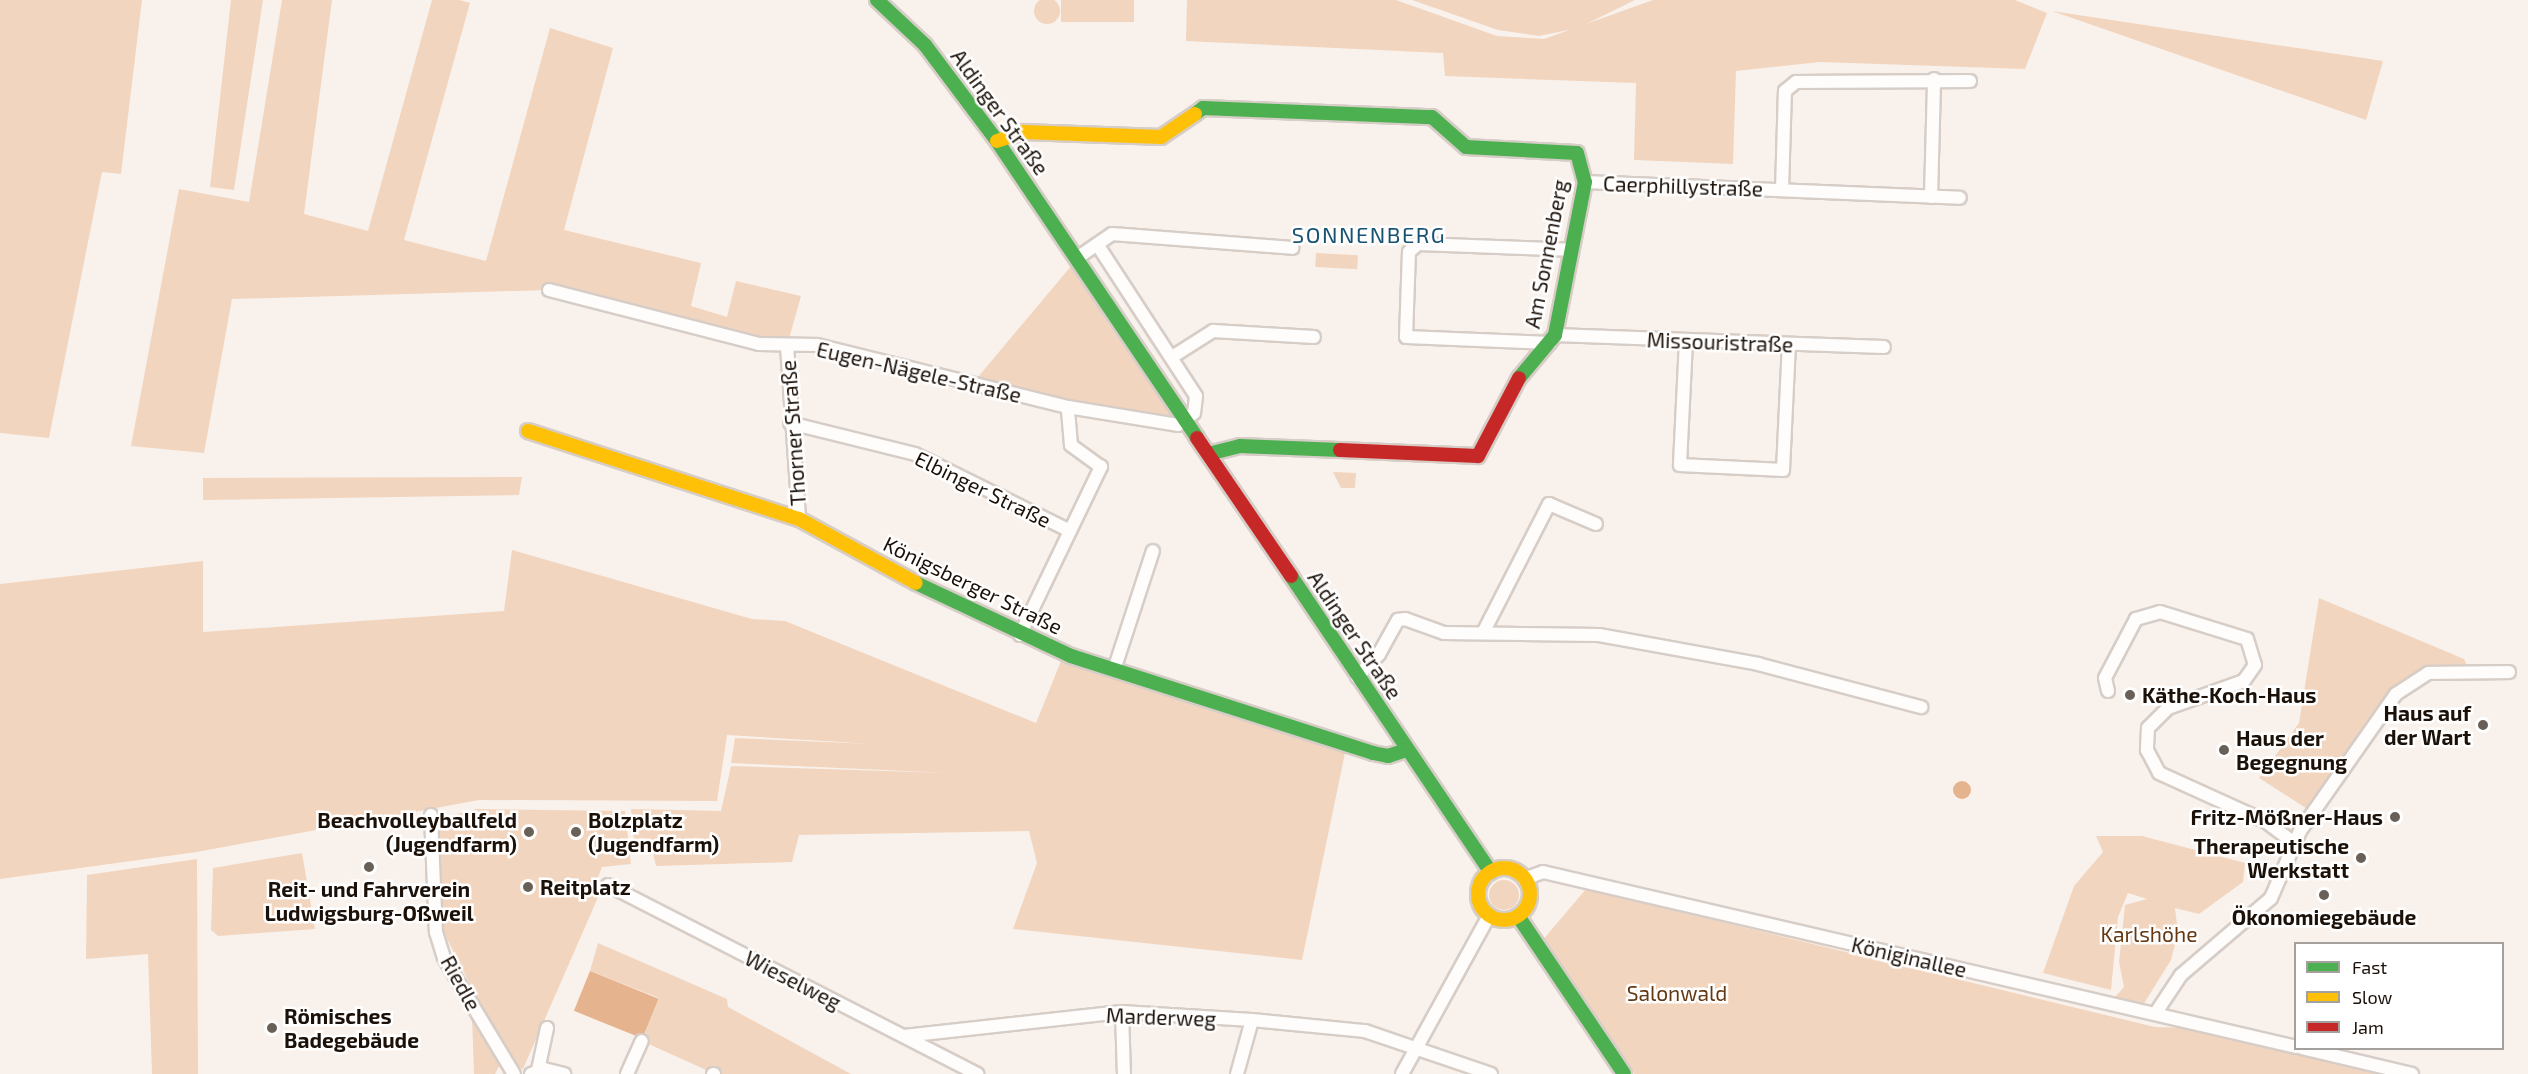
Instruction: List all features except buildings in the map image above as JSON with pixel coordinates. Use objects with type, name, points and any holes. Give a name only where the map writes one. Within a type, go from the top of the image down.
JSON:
[{"type":"street","name":"Aldinger Straße","points":[[877,0],[925,45],[997,141],[1406,750],[1491,872]]},
{"type":"street","name":"Caerphillystraße","points":[[1782,190],[1785,91],[1796,82],[1883,85],[1902,78],[1970,81]]},
{"type":"street","points":[[1931,197],[1934,80]]},
{"type":"street","name":"Am Sonnenberg","points":[[997,141],[1023,132],[1161,138],[1203,108],[1432,117],[1466,147],[1577,153],[1584,182],[1553,339],[1518,379],[1478,456],[1240,446],[1208,454]]},
{"type":"street","name":"Caerphillystraße","points":[[1584,182],[1960,198]]},
{"type":"street","points":[[1077,258],[1112,234],[1292,248]]},
{"type":"street","points":[[1097,244],[1196,396],[1194,413],[1184,421]]},
{"type":"street","name":"Missouristraße","points":[[1571,250],[1418,244],[1409,252],[1406,337],[1884,347]]},
{"type":"street","name":"Eugen-Nägele-Straße","points":[[549,290],[759,344],[817,345],[1068,407],[1172,427],[1184,421]]},
{"type":"street","points":[[1172,357],[1213,331],[1314,337]]},
{"type":"street","points":[[1686,342],[1680,465],[1783,470],[1789,345]]},
{"type":"street","name":"Thorner Straße","points":[[787,346],[790,423],[799,519]]},
{"type":"street","points":[[1020,636],[1101,467],[1071,445],[1068,407]]},
{"type":"street","name":"Elbinger Straße","points":[[790,423],[915,454],[1070,531]]},
{"type":"street","name":"Königsberger Straße","points":[[528,431],[799,519],[1020,636],[1114,670],[1373,753],[1388,756],[1406,750]]},
{"type":"street","points":[[1483,633],[1549,504],[1596,524]]},
{"type":"street","points":[[1114,670],[1153,551]]},
{"type":"street","points":[[2108,691],[2105,678],[2136,619],[2160,612],[2247,639],[2254,665],[2244,681],[2168,708],[2148,728],[2147,750],[2159,773],[2265,821],[2293,842]]},
{"type":"street","points":[[1357,676],[1379,654],[1398,620],[1444,633],[1599,635],[1758,664],[1921,707]]},
{"type":"street","points":[[2155,1014],[2181,975],[2271,898],[2293,842],[2405,685],[2428,674],[2509,672]]},
{"type":"street","name":"Riedle","points":[[431,815],[436,932],[444,958],[510,1073]]},
{"type":"street","points":[[1512,870],[1524,879],[1529,899],[1518,916],[1503,920],[1489,916],[1478,890],[1491,872],[1512,870]]},
{"type":"street","name":"Königinallee","points":[[1524,879],[1543,872],[2294,1047]]},
{"type":"street","name":"Wieselweg","points":[[608,885],[978,1074]]},
{"type":"street","points":[[1402,1074],[1489,916]]},
{"type":"street","points":[[1518,916],[1624,1074]]},
{"type":"street","points":[[1122,1012],[1124,1074]]},
{"type":"street","name":"Marderweg","points":[[904,1036],[1122,1012],[1252,1020],[1365,1031],[1491,1074]]},
{"type":"street","points":[[1237,1074],[1252,1020]]},
{"type":"street","points":[[547,1028],[534,1072],[564,1074]]},
{"type":"street","points":[[627,1074],[642,1041]]},
{"type":"street","points":[[2310,1050],[2412,1074]]},
{"type":"green space","points":[[1042,-1],[1052,-1],[1059,6],[1059,16],[1052,23],[1042,23],[1035,16],[1035,6]]},
{"type":"green space","points":[[0,0],[142,0],[121,174],[102,172],[49,438],[0,433]]},
{"type":"green space","points":[[231,0],[263,0],[234,190],[210,187]]},
{"type":"green space","points":[[282,0],[332,0],[304,214],[368,231],[432,0],[459,0],[470,3],[404,240],[486,261],[550,28],[613,48],[564,230],[701,263],[691,306],[727,317],[736,281],[801,296],[787,346],[549,290],[232,299],[204,453],[131,446],[179,189],[249,202]]},
{"type":"green space","points":[[1061,0],[1134,0],[1134,22],[1061,22]]},
{"type":"green space","points":[[1187,0],[1396,0],[1497,36],[1544,39],[1653,0],[2015,0],[2047,13],[2025,69],[1820,62],[1736,71],[1733,164],[1634,160],[1636,83],[1445,76],[1443,53],[1186,41]]},
{"type":"green space","points":[[1412,0],[1635,0],[1578,28],[1539,36],[1498,30]]},
{"type":"green space","points":[[2052,11],[2383,61],[2366,120]]},
{"type":"green space","points":[[1316,253],[1358,255],[1357,269],[1315,267]]},
{"type":"green space","points":[[1072,265],[1107,322],[1178,425],[973,383]]},
{"type":"green space","points":[[1333,472],[1356,473],[1355,488],[1341,488]]},
{"type":"green space","points":[[522,477],[519,495],[203,500],[203,478]]},
{"type":"green space","points":[[512,550],[752,619],[785,621],[1036,723],[1061,661],[1345,753],[1302,960],[1013,929],[1037,863],[1029,831],[799,835],[792,862],[656,866],[652,849],[634,842],[631,809],[721,811],[731,766],[949,773],[731,763],[735,738],[872,744],[727,735],[717,801],[479,800],[197,852],[0,879],[0,584],[203,561],[203,632],[504,611]]},
{"type":"green space","points":[[2319,598],[2464,659],[2468,668],[2421,670],[2403,680],[2309,810],[2259,778],[2299,723]]},
{"type":"green space","points":[[477,809],[625,811],[631,864],[602,867],[596,883],[603,886],[523,1069],[511,1065],[438,921],[437,819]]},
{"type":"green space","name":"Karlshöhe","points":[[2096,836],[2142,836],[2245,863],[2243,882],[2199,914],[2175,908],[2178,933],[2171,960],[2143,1005],[2114,998],[2124,987],[2119,962],[2125,905],[2147,899],[2128,893],[2118,917],[2111,990],[2043,973],[2074,886],[2103,852]]},
{"type":"green space","points":[[302,853],[315,929],[218,936],[211,930],[213,868]]},
{"type":"green space","points":[[197,859],[198,1074],[152,1074],[148,954],[86,959],[87,875]]},
{"type":"green space","points":[[1504,880],[1515,884],[1519,895],[1515,906],[1504,910],[1493,906],[1489,895],[1493,884]]},
{"type":"green space","name":"Salonwald","points":[[1586,889],[2155,1027],[2197,1028],[2403,1074],[1634,1074],[1541,942]]},
{"type":"green space","points":[[598,943],[727,999],[728,1007],[851,1074],[715,1074],[642,1041],[659,998],[590,971]]},
{"type":"green space","points":[[472,1016],[501,1063],[495,1074],[474,1074]]},
{"type":"shaded area","points":[[1962,781],[1970,786],[1971,790],[1966,798],[1962,799],[1954,794],[1953,790],[1958,782]]},
{"type":"shaded area","points":[[590,971],[659,999],[643,1039],[574,1011]]},
{"type":"traffic: fast","points":[[877,0],[925,45],[997,141],[1197,438]]},
{"type":"traffic: fast","points":[[1195,114],[1203,108],[1432,117],[1466,147],[1577,153],[1585,182],[1555,335],[1519,378]]},
{"type":"traffic: fast","points":[[1208,454],[1240,446],[1340,450]]},
{"type":"traffic: fast","points":[[1291,576],[1491,872]]},
{"type":"traffic: fast","points":[[916,583],[1071,656],[1373,753],[1388,756],[1406,750]]},
{"type":"traffic: fast","points":[[1518,916],[1624,1074]]},
{"type":"traffic: slow","points":[[997,141],[1023,132],[1161,137],[1195,114]]},
{"type":"traffic: slow","points":[[528,431],[799,519],[916,583]]},
{"type":"traffic: slow","points":[[1504,868],[1514,870],[1522,876],[1528,884],[1530,894],[1528,904],[1522,912],[1514,918],[1504,920],[1494,918],[1486,912],[1480,904],[1478,894],[1480,884],[1486,876],[1494,870],[1504,868]]},
{"type":"traffic: jam","points":[[1340,450],[1478,456],[1519,378]]},
{"type":"traffic: jam","points":[[1197,438],[1291,576]]},
{"type":"place","name":"Käthe-Koch-Haus","points":[[2130,695]]},
{"type":"place","name":"Haus auf der Wart","points":[[2483,725]]},
{"type":"place","name":"Haus der Begegnung","points":[[2224,750]]},
{"type":"place","name":"Fritz-Mößner-Haus","points":[[2395,817]]},
{"type":"place","name":"Beachvolleyballfeld (Jugendfarm)","points":[[529,832]]},
{"type":"place","name":"Bolzplatz (Jugendfarm)","points":[[576,832]]},
{"type":"place","name":"Therapeutische Werkstatt","points":[[2361,858]]},
{"type":"place","name":"Reit- und Fahrverein Ludwigsburg-Oßweil","points":[[369,867]]},
{"type":"place","name":"Reitplatz","points":[[528,887]]},
{"type":"place","name":"Ökonomiegebäude","points":[[2324,895]]},
{"type":"place","name":"Römisches Badegebäude","points":[[272,1028]]},
{"type":"district","name":"SONNENBERG","points":[[1369,235]]}]
